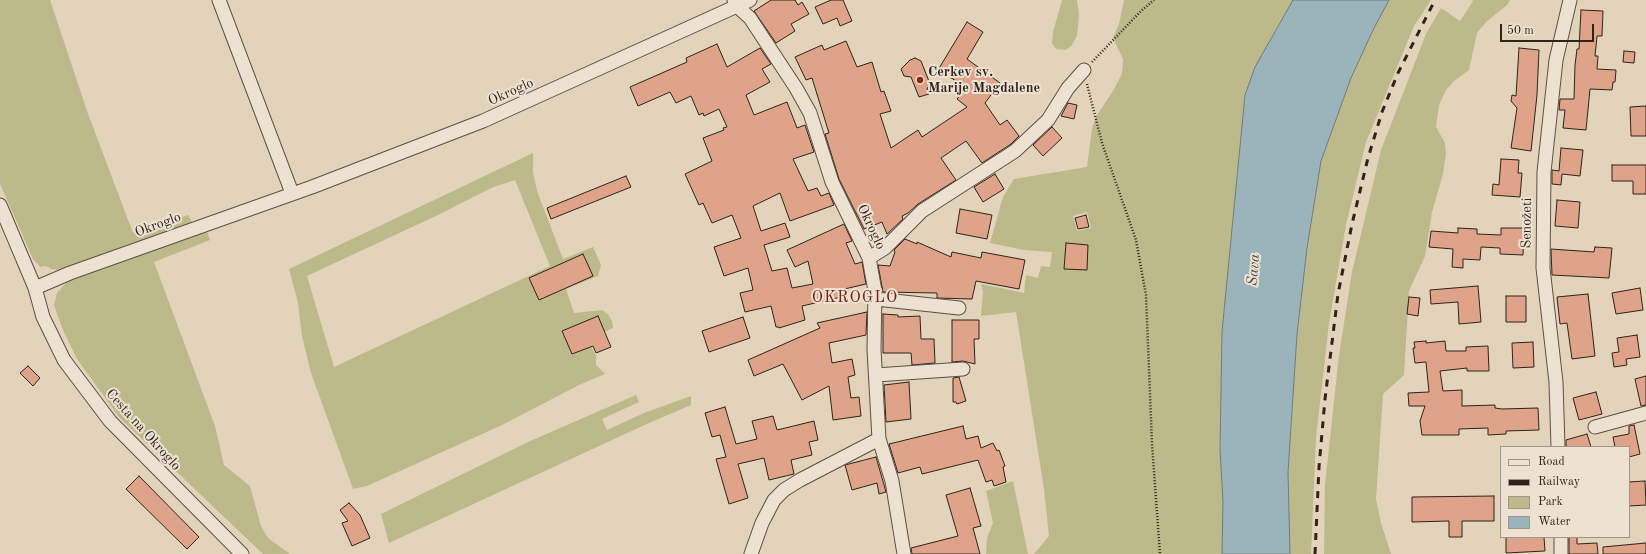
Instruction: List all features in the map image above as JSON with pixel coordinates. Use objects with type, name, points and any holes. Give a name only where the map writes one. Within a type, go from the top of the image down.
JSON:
[{"type":"street","points":[[219,0],[292,193]]},
{"type":"street","points":[[736,3],[750,0]]},
{"type":"street","name":"Senožeti","points":[[1558,446],[1556,382],[1543,268],[1544,172],[1556,60],[1570,0]]},
{"type":"street","name":"Okroglo","points":[[35,288],[70,273],[292,193],[484,121],[736,3],[750,18],[796,88],[810,113],[832,182],[859,241],[869,258],[876,299],[874,349],[879,439],[892,481],[904,554]]},
{"type":"street","points":[[869,258],[885,248],[927,207],[1015,151],[1048,120],[1068,88],[1084,70]]},
{"type":"street","name":"Cesta na Okroglo","points":[[0,205],[35,288],[43,317],[64,360],[110,421],[242,554]]},
{"type":"street","points":[[876,299],[959,308]]},
{"type":"street","points":[[876,375],[963,369]]},
{"type":"street","points":[[1596,427],[1646,413]]},
{"type":"street","points":[[751,554],[762,523],[774,500],[784,490],[800,480],[879,439]]},
{"type":"street","points":[[1561,538],[1561,554]]},
{"type":"path","points":[[1154,0],[1142,10],[1084,70],[1102,143],[1136,240],[1146,295],[1151,436],[1160,554]]},
{"type":"green space","points":[[0,0],[50,0],[87,111],[133,233],[188,215],[192,222],[59,270],[51,269],[46,266],[40,267],[33,259],[0,184]]},
{"type":"green space","points":[[1062,0],[1077,0],[1079,15],[1077,36],[1072,45],[1066,50],[1056,49],[1052,43],[1053,32]]},
{"type":"green space","points":[[1124,0],[1293,0],[1271,38],[1245,95],[1222,332],[1220,450],[1223,502],[1222,554],[1034,554],[1049,536],[1044,489],[1016,312],[981,316],[983,292],[981,284],[1024,293],[1026,275],[1038,278],[1041,266],[1050,267],[1052,252],[1024,250],[990,243],[1003,197],[1014,179],[1087,167],[1092,128],[1097,115],[1122,74],[1123,59],[1113,38],[1119,24]],"holes":[[[1087,212],[1091,228],[1077,231],[1073,216]]]},
{"type":"green space","points":[[1389,0],[1431,0],[1414,26],[1366,142],[1346,225],[1329,323],[1316,438],[1311,554],[1290,554],[1288,472],[1297,334],[1307,248],[1321,161],[1351,78],[1373,30]]},
{"type":"green space","points":[[1472,0],[1510,0],[1507,5],[1486,22],[1477,33],[1469,70],[1454,81],[1446,90],[1439,105],[1436,127],[1445,143],[1446,154],[1443,174],[1432,212],[1425,256],[1409,291],[1404,375],[1383,394],[1376,499],[1381,523],[1391,554],[1324,554],[1325,485],[1339,355],[1352,272],[1381,150],[1426,34],[1441,8],[1460,21],[1473,1]]},
{"type":"green space","points":[[533,153],[533,172],[537,191],[563,259],[593,247],[601,265],[598,276],[566,289],[574,313],[602,310],[608,314],[612,321],[613,328],[588,340],[596,356],[596,365],[605,374],[579,385],[502,425],[367,486],[353,489],[311,373],[302,336],[298,303],[289,269]],"holes":[[[515,180],[550,266],[334,367],[307,276],[440,214],[491,188]]]},
{"type":"green space","points":[[207,232],[210,240],[154,262],[215,426],[224,465],[250,486],[261,526],[268,538],[290,554],[263,554],[119,417],[77,359],[62,328],[54,305],[57,293],[65,284],[75,277]]},
{"type":"green space","points":[[636,395],[639,402],[602,419],[607,430],[644,413],[691,396],[691,405],[389,543],[381,514],[528,442]]},
{"type":"green space","points":[[1013,481],[1028,554],[986,554],[987,538],[993,523],[986,491]]},
{"type":"water","name":"Sava","points":[[1293,0],[1389,0],[1373,30],[1351,78],[1321,161],[1307,248],[1297,334],[1288,472],[1290,554],[1222,554],[1223,502],[1220,450],[1222,332],[1245,95],[1255,67]]},
{"type":"building","points":[[771,0],[795,0],[798,5],[802,2],[809,14],[791,24],[795,31],[776,43],[754,11]]},
{"type":"building","points":[[831,0],[843,0],[852,21],[840,26],[837,18],[823,24],[815,7]]},
{"type":"building","points":[[1581,10],[1603,11],[1602,36],[1597,36],[1595,56],[1598,56],[1597,69],[1616,70],[1615,82],[1613,82],[1612,90],[1590,89],[1586,130],[1563,128],[1565,110],[1559,110],[1560,99],[1574,99],[1575,65],[1577,49],[1579,49]]},
{"type":"building","points":[[967,22],[983,32],[967,59],[1000,83],[985,103],[1000,125],[1007,120],[1019,136],[1011,144],[982,163],[966,141],[941,158],[956,180],[902,216],[903,219],[887,234],[882,222],[864,229],[839,179],[825,134],[829,133],[812,78],[806,80],[795,57],[822,45],[824,50],[846,41],[857,67],[872,62],[881,92],[884,91],[891,111],[880,114],[891,148],[918,130],[922,137],[967,107],[957,99],[966,87],[938,70]]},
{"type":"building","points":[[717,44],[727,67],[760,48],[771,64],[762,69],[770,82],[746,95],[754,115],[787,102],[797,128],[805,125],[814,152],[793,159],[808,191],[817,188],[821,196],[829,193],[834,205],[790,221],[780,193],[753,206],[761,231],[785,223],[790,237],[764,245],[772,271],[787,268],[792,288],[813,284],[808,261],[795,267],[787,250],[844,224],[852,241],[846,243],[855,264],[862,262],[866,284],[840,290],[841,297],[802,306],[805,320],[779,328],[776,327],[771,306],[745,312],[740,293],[753,290],[748,268],[724,276],[714,247],[741,238],[732,215],[712,223],[703,203],[699,205],[685,174],[712,161],[703,138],[724,130],[723,128],[727,127],[719,109],[704,116],[703,113],[699,115],[691,96],[676,103],[670,92],[638,106],[630,87],[687,62],[686,58]]},
{"type":"building","points":[[1519,48],[1539,50],[1537,95],[1531,151],[1511,148],[1517,108],[1511,101],[1512,95],[1516,96]]},
{"type":"building","points":[[1624,51],[1635,52],[1634,63],[1623,62]]},
{"type":"building","name":"Cerkev sv. Marije Magdalene","points":[[915,58],[921,61],[930,84],[930,87],[927,88],[929,94],[919,97],[911,77],[904,76],[901,69],[910,60]]},
{"type":"building","points":[[1068,103],[1077,105],[1074,119],[1061,116]]},
{"type":"building","points":[[1646,106],[1646,136],[1631,136],[1630,107]]},
{"type":"building","points":[[1052,127],[1062,138],[1043,156],[1033,145]]},
{"type":"building","points":[[1561,148],[1583,150],[1580,176],[1562,174],[1561,185],[1552,184],[1552,170],[1559,171]]},
{"type":"building","points":[[1501,159],[1519,160],[1518,173],[1522,173],[1520,197],[1492,195],[1493,184],[1499,185]]},
{"type":"building","points":[[1612,165],[1646,165],[1646,194],[1633,194],[1633,181],[1612,181]]},
{"type":"building","points":[[995,174],[1004,189],[983,202],[974,187]]},
{"type":"building","points":[[626,176],[631,187],[551,219],[547,208]]},
{"type":"building","points":[[1557,200],[1580,202],[1578,228],[1555,226]]},
{"type":"building","points":[[960,209],[992,215],[987,239],[956,233]]},
{"type":"building","points":[[1086,215],[1089,227],[1078,229],[1075,218]]},
{"type":"building","points":[[1458,228],[1477,229],[1477,234],[1501,235],[1501,228],[1524,228],[1523,255],[1500,254],[1500,248],[1481,247],[1480,260],[1463,259],[1463,268],[1452,267],[1453,249],[1429,247],[1431,231],[1458,233]]},
{"type":"building","points":[[905,239],[917,244],[917,242],[951,257],[952,252],[981,258],[982,252],[1025,260],[1019,289],[976,281],[972,299],[937,298],[937,293],[883,292],[878,265],[890,266],[895,252],[894,250]]},
{"type":"building","points":[[1066,243],[1088,245],[1087,270],[1064,269]]},
{"type":"building","points":[[1595,247],[1612,248],[1609,278],[1552,275],[1551,249],[1594,252]]},
{"type":"building","points":[[583,254],[593,276],[539,300],[529,278]]},
{"type":"building","points":[[1478,286],[1481,322],[1459,324],[1458,302],[1431,304],[1430,290]]},
{"type":"building","points":[[1640,288],[1643,310],[1616,314],[1612,293]]},
{"type":"building","points":[[1588,294],[1595,356],[1572,359],[1567,323],[1560,324],[1557,297]]},
{"type":"building","points":[[1506,296],[1526,296],[1526,322],[1506,322]]},
{"type":"building","points":[[1409,297],[1420,298],[1418,316],[1407,314]]},
{"type":"building","points":[[867,312],[866,335],[829,343],[832,363],[852,359],[855,375],[848,377],[851,398],[859,397],[861,416],[833,420],[829,386],[802,400],[783,364],[754,376],[748,360],[820,328],[817,323]]},
{"type":"building","points":[[883,314],[898,315],[898,317],[920,316],[921,339],[934,339],[935,363],[912,365],[911,353],[883,353]]},
{"type":"building","points":[[598,316],[611,347],[596,353],[593,346],[572,354],[562,331]]},
{"type":"building","points":[[743,317],[750,338],[709,352],[702,331]]},
{"type":"building","points":[[952,320],[979,320],[979,339],[974,339],[975,364],[963,361],[952,362]]},
{"type":"building","points":[[1637,335],[1640,357],[1626,359],[1627,365],[1614,367],[1612,353],[1619,352],[1617,338]]},
{"type":"building","points":[[1426,341],[1426,343],[1445,341],[1446,351],[1466,351],[1466,347],[1488,346],[1489,371],[1467,371],[1467,368],[1440,371],[1443,391],[1462,390],[1462,406],[1495,405],[1495,408],[1502,409],[1538,408],[1539,430],[1506,431],[1506,434],[1488,435],[1488,428],[1459,429],[1459,435],[1422,435],[1420,421],[1425,406],[1409,406],[1408,393],[1429,392],[1426,362],[1415,363],[1413,348],[1415,348],[1414,342]]},
{"type":"building","points":[[1533,342],[1534,367],[1513,368],[1512,343]]},
{"type":"building","points":[[28,366],[40,378],[33,386],[20,373]]},
{"type":"building","points":[[1646,376],[1646,405],[1641,406],[1635,379]]},
{"type":"building","points":[[959,377],[966,401],[957,404],[956,402],[953,402],[953,378]]},
{"type":"building","points":[[909,382],[911,419],[886,422],[884,385]]},
{"type":"building","points":[[1596,392],[1602,414],[1579,420],[1573,398]]},
{"type":"building","points":[[725,407],[736,444],[757,439],[752,421],[773,416],[777,430],[814,421],[818,440],[809,442],[812,455],[791,460],[794,474],[769,480],[764,458],[738,464],[748,498],[729,504],[716,459],[726,457],[720,435],[712,437],[705,413]]},
{"type":"building","points":[[1634,425],[1640,454],[1630,457],[1630,446],[1615,446],[1613,437],[1629,434],[1629,426]]},
{"type":"building","points":[[963,426],[966,439],[978,436],[981,448],[993,443],[997,451],[999,450],[1005,466],[1003,467],[1006,482],[994,486],[992,480],[986,482],[978,460],[922,474],[920,467],[898,473],[889,444]]},
{"type":"building","points":[[1587,434],[1591,446],[1566,446],[1566,440]]},
{"type":"building","points":[[876,457],[886,492],[879,494],[877,483],[852,490],[845,465]]},
{"type":"building","points":[[139,476],[199,537],[187,549],[126,489]]},
{"type":"building","points":[[1645,481],[1646,505],[1630,506],[1630,482]]},
{"type":"building","points":[[970,488],[981,526],[973,528],[980,554],[912,554],[911,548],[958,536],[946,495]]},
{"type":"building","points":[[1494,496],[1494,521],[1462,521],[1462,537],[1449,537],[1449,521],[1412,522],[1412,497]]},
{"type":"building","points":[[349,503],[360,515],[370,538],[352,546],[342,523],[348,521],[340,510]]},
{"type":"building","points":[[1506,538],[1544,538],[1545,551],[1506,553]]},
{"type":"building","points":[[1569,538],[1577,538],[1577,544],[1597,543],[1598,554],[1569,554]]},
{"type":"building","points":[[1646,543],[1646,554],[1603,554],[1603,547]]},
{"type":"railway","points":[[1315,554],[1319,467],[1325,399],[1338,294],[1352,224],[1368,158],[1382,112],[1398,73],[1435,0]]},
{"type":"place","name":"Cerkev sv. Marije Magdalene","points":[[920,80]]},
{"type":"district","name":"OKROGLO","points":[[855,298]]}]
